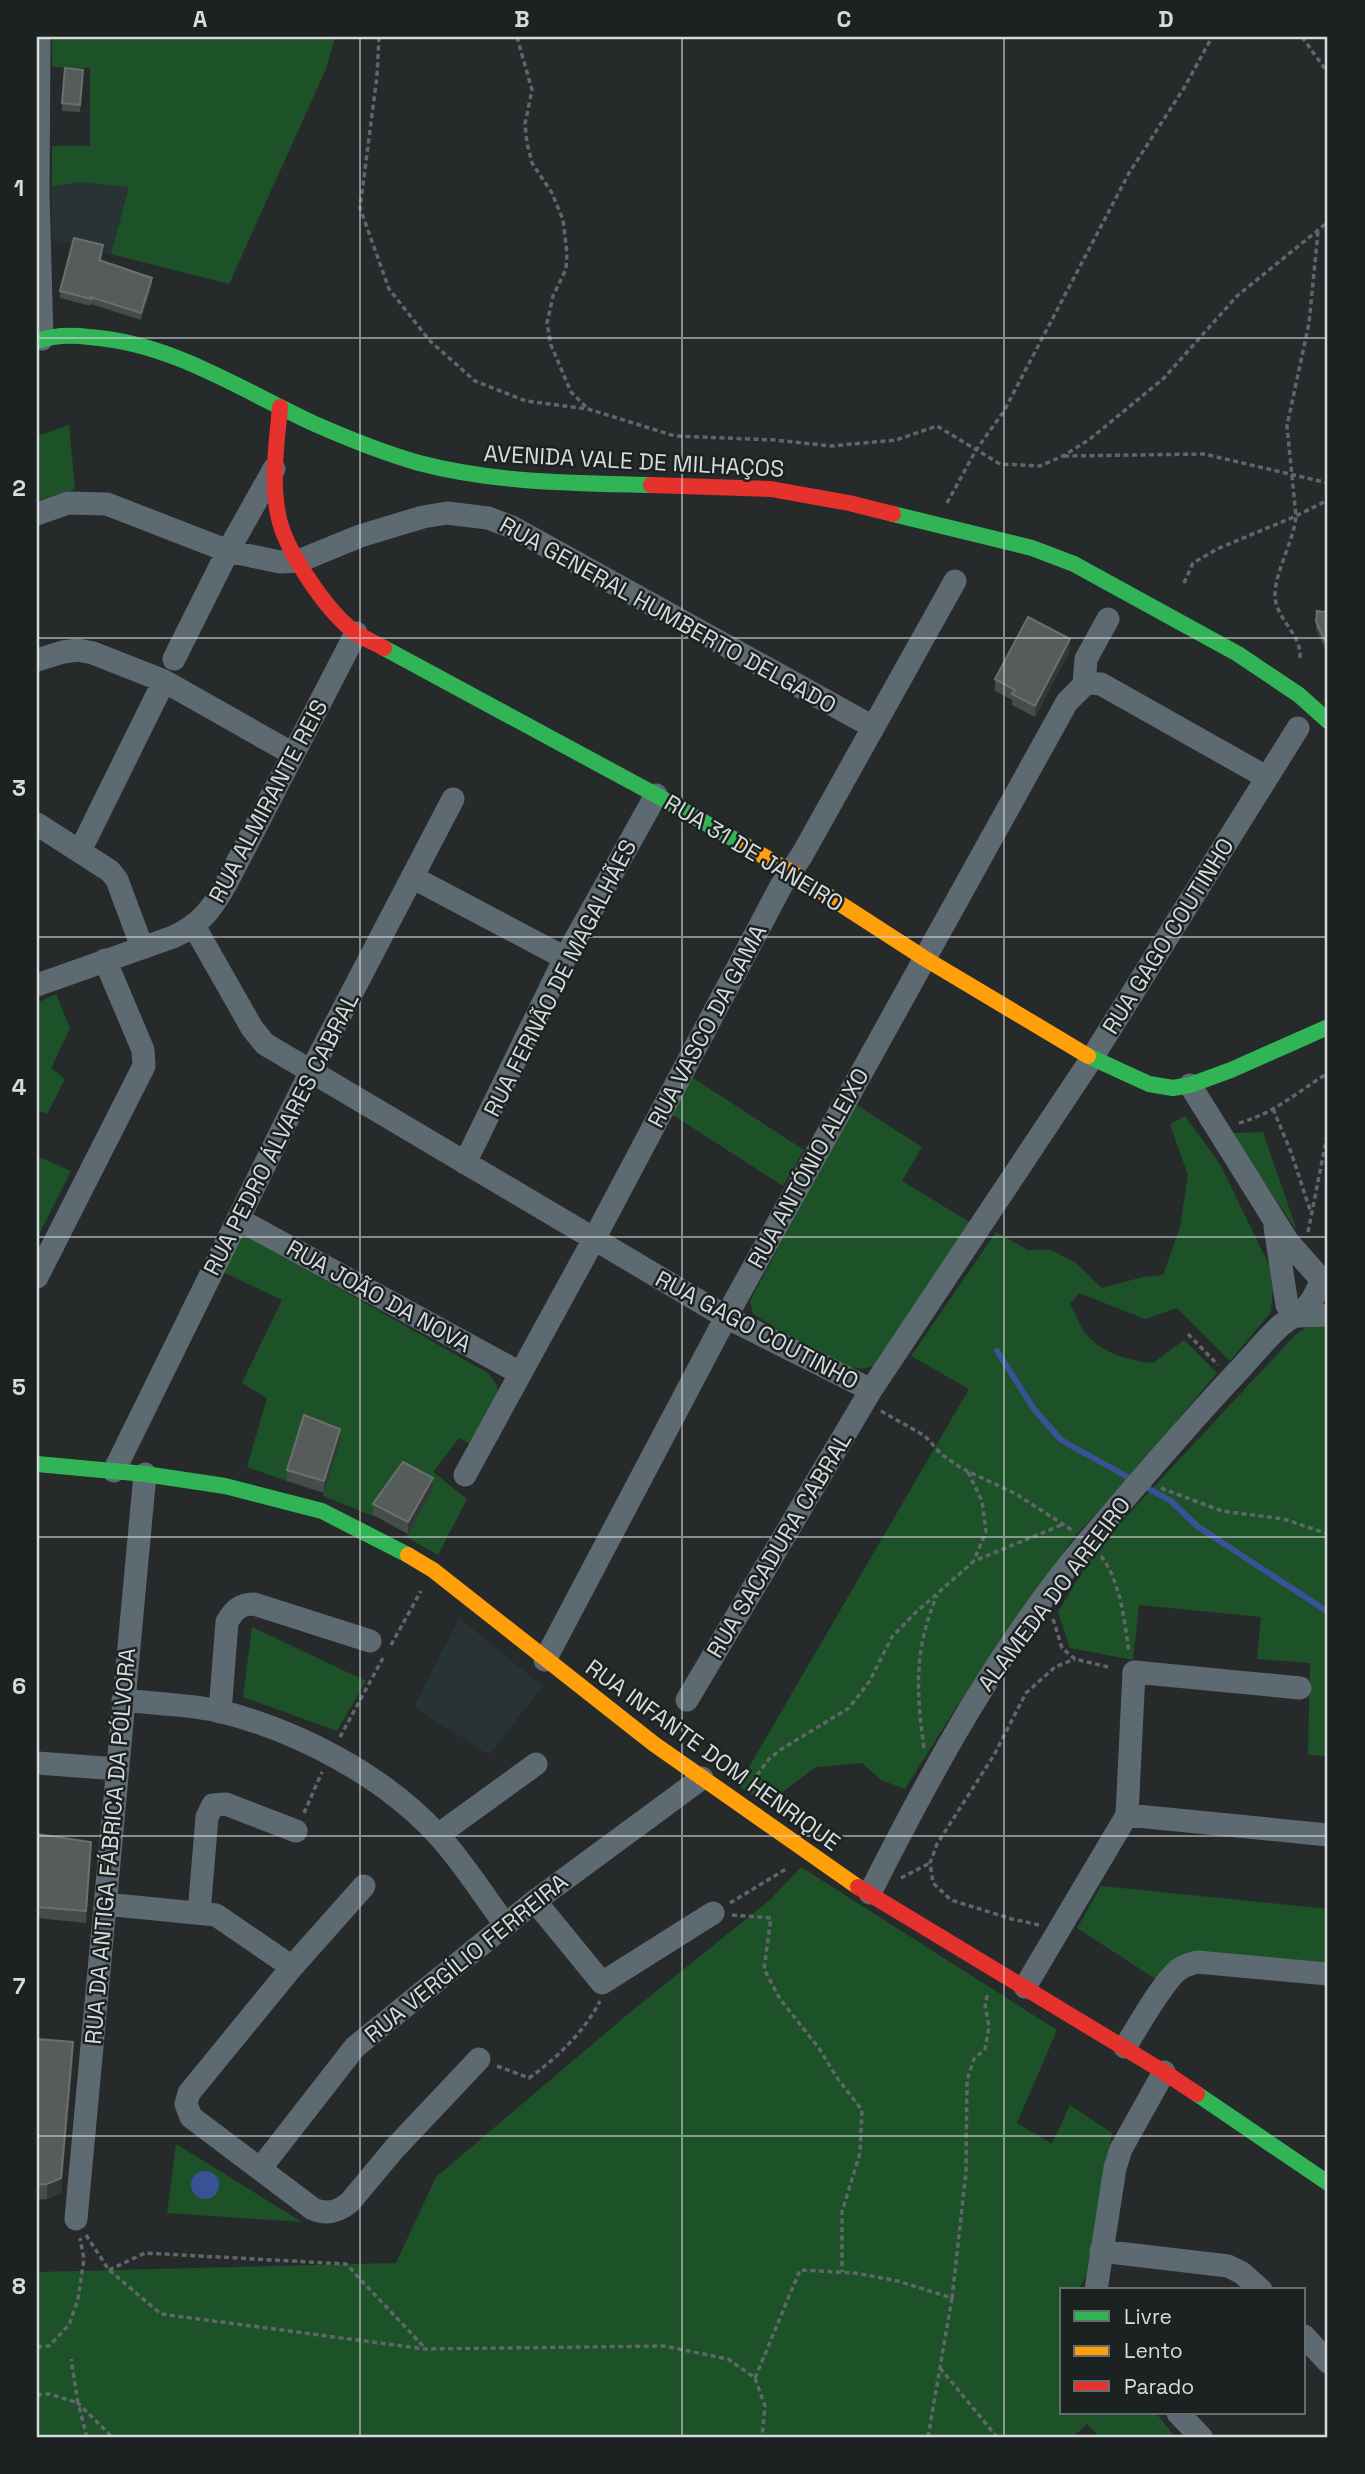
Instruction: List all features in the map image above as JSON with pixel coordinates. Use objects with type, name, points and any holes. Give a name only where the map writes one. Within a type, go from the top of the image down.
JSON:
[{"type":"street","points":[[38,37],[39,340]]},
{"type":"street","name":"AVENIDA VALE DE MILHAÇOS","points":[[39,340],[94,336],[147,347],[201,368],[315,424],[388,454],[443,470],[523,481],[771,489],[849,503],[1032,548],[1064,559],[1238,654],[1323,709]]},
{"type":"street","name":"RUA 31 DE JANEIRO","points":[[280,407],[278,517],[287,541],[299,561],[341,620],[356,634],[656,795],[791,872],[924,958],[1092,1058],[1149,1084],[1173,1088],[1190,1085],[1328,1027]]},
{"type":"street","name":"RUA 31 DE JANEIRO","points":[[174,659],[228,551],[277,463]]},
{"type":"street","points":[[37,514],[68,503],[107,505],[228,551],[279,562],[299,561]]},
{"type":"street","name":"RUA GENERAL HUMBERTO DELGADO","points":[[299,561],[360,536],[423,517],[447,513],[488,517],[512,527],[873,727]]},
{"type":"street","name":"RUA VASCO DA GAMA","points":[[465,1475],[594,1239],[781,886],[802,856],[954,581]]},
{"type":"street","name":"RUA ANTÓNIO ALEIXO","points":[[545,1660],[726,1317],[924,958],[1067,702],[1084,685],[1086,659],[1108,620]]},
{"type":"street","name":"RUA ALMIRANTE REIS","points":[[37,985],[173,937],[205,917],[214,905],[356,634]]},
{"type":"street","points":[[37,660],[78,650],[93,653],[164,681],[293,754]]},
{"type":"street","points":[[80,851],[164,681]]},
{"type":"street","points":[[1084,685],[1090,682],[1101,684],[1266,777]]},
{"type":"street","name":"RUA GAGO COUTINHO","points":[[194,926],[260,1039],[270,1047],[726,1317],[867,1396],[1092,1058],[1298,728]]},
{"type":"street","name":"RUA FERNÃO DE MAGALHÃES","points":[[466,1163],[565,958],[656,795]]},
{"type":"street","name":"RUA PEDRO ÁLVARES CABRAL","points":[[114,1471],[311,1071],[453,799]]},
{"type":"street","points":[[37,824],[110,871],[117,880],[142,947]]},
{"type":"street","points":[[412,877],[565,958]]},
{"type":"street","points":[[37,1277],[144,1066],[143,1050],[105,960]]},
{"type":"street","points":[[1190,1085],[1274,1220],[1300,1258],[1325,1284]]},
{"type":"street","name":"RUA JOÃO DA NOVA","points":[[238,1219],[520,1373]]},
{"type":"street","points":[[1274,1220],[1288,1316],[1328,1315]]},
{"type":"street","name":"ALAMEDA DO AREEIRO","points":[[870,1893],[938,1760],[990,1674],[1046,1597],[1089,1541],[1231,1378],[1288,1316],[1313,1300],[1325,1284]]},
{"type":"street","name":"RUA SACADURA CABRAL","points":[[687,1700],[867,1396]]},
{"type":"street","name":"RUA INFANTE DOM HENRIQUE","points":[[37,1464],[145,1474],[225,1486],[322,1511],[383,1540],[433,1570],[545,1660],[809,1855],[1164,2072],[1328,2183]]},
{"type":"street","name":"RUA DA ANTIGA FÁBRICA DA PÓLVORA","points":[[76,2219],[145,1474]]},
{"type":"street","points":[[220,1712],[227,1622],[243,1604],[254,1604],[381,1649]]},
{"type":"street","points":[[1025,1987],[1127,1815],[1134,1672],[1300,1688]]},
{"type":"street","points":[[122,1700],[220,1712],[290,1734],[330,1754],[385,1789],[438,1835],[505,1924]]},
{"type":"street","points":[[37,1763],[118,1769]]},
{"type":"street","points":[[438,1835],[536,1764]]},
{"type":"street","name":"RUA VERGÍLIO FERREIRA","points":[[260,2169],[349,2053],[505,1924],[702,1778]]},
{"type":"street","points":[[199,1913],[207,1817],[213,1805],[226,1804],[296,1830]]},
{"type":"street","points":[[1127,1815],[1328,1835]]},
{"type":"street","points":[[364,1886],[292,1967],[189,2093],[186,2100],[189,2113],[194,2120],[313,2209],[323,2213],[341,2208],[349,2202],[479,2059]]},
{"type":"street","points":[[535,1901],[602,1983],[713,1913]]},
{"type":"street","points":[[105,1904],[216,1915],[292,1967]]},
{"type":"street","points":[[1125,2048],[1169,1981],[1186,1965],[1197,1962],[1328,1974]]},
{"type":"street","points":[[1096,2288],[1115,2168],[1121,2149],[1164,2072]]},
{"type":"street","points":[[1101,2251],[1228,2266],[1259,2288]]},
{"type":"street","points":[[1306,2338],[1328,2362]]},
{"type":"street","points":[[1179,2414],[1201,2437]]},
{"type":"path","points":[[379,37],[377,76],[360,208],[388,289],[430,341],[475,381],[526,401],[588,409],[675,436],[775,440],[831,446],[896,440],[937,426],[1000,464],[1040,466],[1063,456],[1090,439],[1164,378],[1237,296],[1328,222]]},
{"type":"path","points":[[517,37],[532,90],[525,124],[527,144],[532,163],[552,193],[563,220],[567,253],[566,269],[553,296],[547,323],[551,345],[570,392],[588,409]]},
{"type":"path","points":[[939,524],[948,500],[976,450],[1004,411],[1129,173],[1184,88],[1213,37]]},
{"type":"path","points":[[1302,37],[1328,73]]},
{"type":"path","points":[[1300,658],[1301,648],[1280,612],[1275,593],[1281,564],[1295,530],[1287,426],[1309,323],[1318,232]]},
{"type":"path","points":[[1063,456],[1204,454],[1328,483]]},
{"type":"path","points":[[1184,583],[1193,564],[1217,549],[1328,500]]},
{"type":"path","points":[[1216,1128],[1260,1117],[1328,1073]]},
{"type":"path","points":[[1273,1110],[1291,1152],[1312,1215]]},
{"type":"path","points":[[1300,1258],[1306,1245],[1328,1131]]},
{"type":"path","points":[[1188,1334],[1231,1378]]},
{"type":"path","points":[[867,1396],[925,1436],[941,1454],[967,1471],[1016,1494],[1089,1541],[1111,1569],[1123,1611],[1129,1658],[1134,1672]]},
{"type":"path","points":[[967,1471],[982,1501],[986,1532],[974,1561]]},
{"type":"path","points":[[1145,1476],[1164,1490],[1222,1511],[1284,1519],[1328,1534]]},
{"type":"path","points":[[744,1783],[752,1782],[769,1759],[780,1750],[849,1708],[869,1682],[892,1637],[974,1561],[1064,1524]]},
{"type":"path","points":[[296,1830],[381,1649],[433,1570]]},
{"type":"path","points":[[924,1752],[917,1699],[920,1650],[929,1614],[939,1591]]},
{"type":"path","points":[[1046,1597],[1062,1648],[1075,1659],[1108,1667]]},
{"type":"path","points":[[1059,1929],[1012,1919],[951,1900],[933,1883],[930,1863],[937,1844],[993,1755],[1026,1693],[1055,1667],[1075,1659]]},
{"type":"path","points":[[713,1913],[809,1855]]},
{"type":"path","points":[[713,1913],[771,1918],[764,1969],[780,1999],[862,2110],[860,2152],[842,2212],[842,2272]]},
{"type":"path","points":[[479,2059],[529,2078],[592,2018],[603,1995],[602,1983]]},
{"type":"path","points":[[928,2437],[952,2298],[966,2172],[967,2080],[974,2059],[985,2049],[989,2027],[985,2005],[989,1987]]},
{"type":"path","points":[[76,2219],[109,2270],[161,2314],[425,2349],[664,2346],[728,2360],[755,2378],[765,2406],[762,2437]]},
{"type":"path","points":[[37,2347],[49,2347],[69,2325],[78,2299],[84,2259],[76,2219]]},
{"type":"path","points":[[109,2270],[145,2253],[346,2264],[425,2349]]},
{"type":"path","points":[[755,2378],[800,2270],[842,2272],[898,2281],[952,2298]]},
{"type":"path","points":[[71,2359],[87,2437]]},
{"type":"path","points":[[940,2368],[997,2437]]},
{"type":"path","points":[[37,2395],[50,2394],[78,2403],[112,2437]]},
{"type":"shaded area","points":[[78,182],[130,187],[111,254],[52,239],[52,187]]},
{"type":"shaded area","points":[[459,1618],[543,1686],[489,1755],[414,1707]]},
{"type":"green space","points":[[52,37],[335,37],[326,69],[229,284],[111,254],[129,187],[78,182],[52,187],[52,146],[90,146],[90,68],[52,67]]},
{"type":"green space","points":[[69,425],[75,489],[37,501],[37,436]]},
{"type":"green space","points":[[56,994],[70,1028],[51,1068],[65,1079],[47,1114],[37,1110],[37,1003]]},
{"type":"green space","points":[[687,1074],[804,1150],[783,1186],[668,1112]]},
{"type":"green space","points":[[855,1104],[922,1147],[902,1181],[973,1224],[880,1364],[863,1369],[835,1364],[753,1314],[750,1301]]},
{"type":"green space","points":[[1185,1116],[1220,1164],[1274,1275],[1271,1312],[1230,1361],[1177,1308],[1145,1319],[1079,1293],[1070,1304],[1089,1338],[1105,1350],[1153,1363],[1184,1340],[1217,1373],[1125,1483],[1075,1536],[954,1711],[905,1789],[881,1780],[862,1763],[816,1767],[766,1804],[738,1786],[969,1389],[911,1356],[996,1232],[1028,1250],[1051,1250],[1076,1263],[1102,1288],[1143,1277],[1163,1275],[1180,1227],[1188,1175],[1170,1124]]},
{"type":"green space","points":[[1263,1132],[1297,1231],[1231,1133]]},
{"type":"green space","points":[[37,1156],[71,1171],[37,1239]]},
{"type":"green space","points":[[242,1233],[488,1373],[497,1385],[498,1394],[470,1444],[459,1438],[433,1472],[467,1499],[438,1555],[406,1537],[433,1489],[403,1474],[373,1516],[323,1496],[340,1441],[304,1427],[287,1481],[247,1467],[267,1398],[242,1383],[282,1300],[221,1271]]},
{"type":"green space","points":[[1309,1325],[1328,1326],[1328,1756],[1308,1755],[1310,1663],[1257,1659],[1261,1617],[1139,1605],[1133,1660],[1070,1648],[1058,1612],[1096,1549],[1295,1335]]},
{"type":"green space","points":[[252,1627],[366,1681],[337,1731],[243,1697]]},
{"type":"green space","points":[[801,1867],[1057,2030],[1017,2123],[1052,2144],[1070,2105],[1112,2133],[1088,2274],[1079,2288],[1060,2288],[1060,2414],[1157,2414],[1175,2437],[1099,2437],[1087,2424],[1073,2437],[37,2437],[37,2272],[396,2263],[436,2177],[628,2014],[771,1899]]},
{"type":"green space","points":[[1101,1886],[1328,1909],[1328,1965],[1191,1955],[1157,1980],[1077,1928]]},
{"type":"green space","points":[[176,2144],[302,2222],[167,2213]]},
{"type":"water","points":[[205,2171],[215,2175],[219,2185],[215,2195],[205,2199],[195,2195],[191,2185],[195,2175]]},
{"type":"building","points":[[65,68],[83,70],[80,105],[62,103]]},
{"type":"building","points":[[74,238],[103,245],[99,260],[152,278],[141,313],[91,297],[60,291]]},
{"type":"building","points":[[1328,610],[1328,644],[1316,621],[1317,611]]},
{"type":"building","points":[[1028,617],[1070,639],[1035,706],[1012,694],[1015,690],[995,679]]},
{"type":"building","points":[[304,1415],[340,1429],[324,1481],[287,1470]]},
{"type":"building","points":[[403,1462],[433,1478],[408,1522],[373,1504]]},
{"type":"building","points":[[37,1834],[91,1842],[86,1911],[37,1907]]},
{"type":"building","points":[[37,2039],[73,2042],[61,2178],[37,2185]]},
{"type":"waterway","points":[[997,1351],[1034,1409],[1061,1440],[1171,1501],[1197,1526],[1328,1612]]},
{"type":"traffic: fast","points":[[37,341],[83,336],[149,348],[206,370],[328,430],[380,450],[448,470],[505,478],[651,485]]},
{"type":"traffic: fast","points":[[893,514],[1032,548],[1074,564],[1238,654],[1299,695],[1328,721]]},
{"type":"traffic: fast","points":[[384,648],[746,846]]},
{"type":"traffic: fast","points":[[1088,1056],[1149,1084],[1173,1088],[1190,1085],[1231,1070],[1328,1027]]},
{"type":"traffic: fast","points":[[37,1464],[145,1474],[225,1486],[322,1511],[408,1555]]},
{"type":"traffic: fast","points":[[1197,2094],[1328,2183]]},
{"type":"traffic: slow","points":[[746,846],[924,958],[1088,1056]]},
{"type":"traffic: slow","points":[[408,1555],[433,1570],[654,1744],[858,1887]]},
{"type":"traffic: jam","points":[[280,407],[275,487],[282,528],[308,579],[332,610],[356,633],[384,648]]},
{"type":"traffic: jam","points":[[651,485],[771,489],[893,514]]},
{"type":"traffic: jam","points":[[858,1887],[1197,2094]]}]
